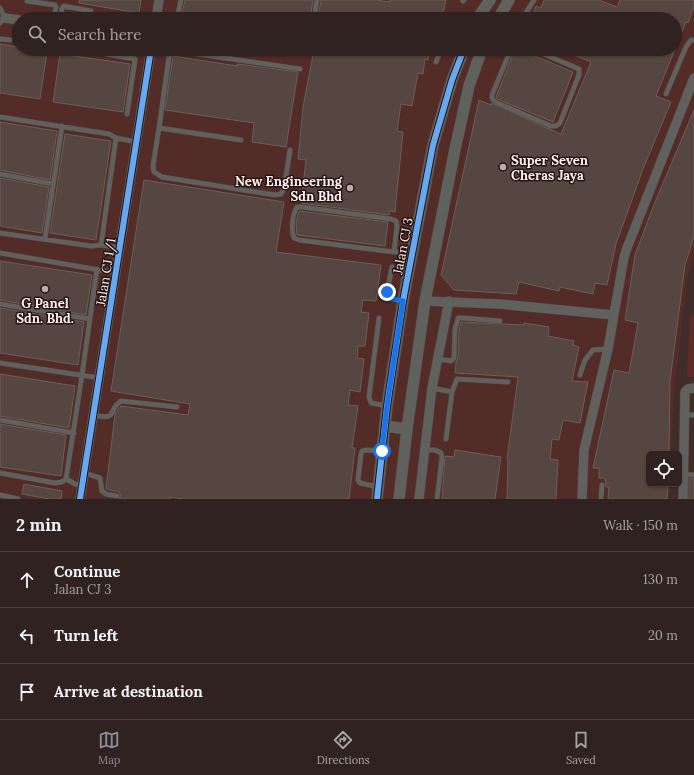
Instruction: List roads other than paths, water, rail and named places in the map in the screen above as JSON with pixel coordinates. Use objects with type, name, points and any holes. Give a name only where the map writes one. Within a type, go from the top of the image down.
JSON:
[{"type":"street","points":[[157,12],[159,0]]},
{"type":"street","points":[[482,12],[490,0]]},
{"type":"street","points":[[502,12],[509,0]]},
{"type":"street","name":"Jalan CJ 1/1","points":[[80,499],[151,56]]},
{"type":"street","name":"Jalan CJ 3","points":[[376,499],[387,406],[403,301],[433,145],[452,80],[461,56]]},
{"type":"street","points":[[399,499],[425,301],[464,107],[469,86],[480,56]]},
{"type":"street","points":[[582,499],[584,450],[608,348],[627,248],[694,80]]},
{"type":"street","points":[[425,301],[499,304],[614,315]]},
{"type":"street","points":[[419,499],[432,388],[449,301]]},
{"type":"street","points":[[683,499],[684,447],[689,415],[685,392],[688,389],[694,388]]},
{"type":"street","points":[[385,426],[407,429]]},
{"type":"street","points":[[684,447],[694,447]]},
{"type":"lane","points":[[178,12],[181,0]]},
{"type":"lane","points":[[315,12],[317,0]]},
{"type":"lane","points":[[526,12],[534,0]]},
{"type":"lane","points":[[27,1],[55,5],[55,12]]},
{"type":"lane","points":[[62,12],[64,6],[91,11]]},
{"type":"lane","points":[[0,8],[3,21]]},
{"type":"lane","points":[[0,38],[10,40]]},
{"type":"lane","points":[[666,94],[686,47],[691,40],[694,40]]},
{"type":"lane","points":[[118,56],[135,59],[127,114]]},
{"type":"lane","points":[[169,56],[153,166],[154,172],[162,177],[276,195],[281,194],[284,189],[290,150]]},
{"type":"lane","points":[[211,56],[300,69]]},
{"type":"lane","points":[[436,62],[438,56]]},
{"type":"lane","points":[[508,56],[492,98],[495,102],[551,126],[556,126],[560,123],[579,75],[579,70],[548,56]]},
{"type":"lane","points":[[0,117],[109,134],[116,138],[137,142]]},
{"type":"lane","points":[[45,239],[62,126]]},
{"type":"lane","points":[[159,128],[241,140]]},
{"type":"lane","points":[[101,245],[116,138]]},
{"type":"lane","points":[[0,174],[53,184]]},
{"type":"lane","points":[[394,252],[397,226],[396,221],[302,206],[297,207],[295,210],[292,232],[294,238],[299,240],[394,252],[413,252]]},
{"type":"lane","points":[[0,233],[91,246],[101,245],[120,248]]},
{"type":"lane","points":[[0,253],[117,273]]},
{"type":"lane","points":[[392,267],[387,295],[389,298],[403,301]]},
{"type":"lane","points":[[0,473],[55,483],[62,482],[66,479],[97,269]]},
{"type":"lane","points":[[0,304],[90,319]]},
{"type":"lane","points":[[379,318],[369,397],[371,403],[387,406]]},
{"type":"lane","points":[[438,359],[451,361],[454,358],[455,330],[458,318],[500,321]]},
{"type":"lane","points":[[580,376],[585,360],[593,350],[608,348]]},
{"type":"lane","points":[[0,363],[100,378]]},
{"type":"lane","points":[[446,439],[452,392],[457,379],[508,382]]},
{"type":"lane","points":[[432,388],[452,392]]},
{"type":"lane","points":[[94,415],[106,418],[111,415],[117,404],[121,401],[177,407]]},
{"type":"lane","points":[[0,420],[74,433]]},
{"type":"lane","points":[[424,450],[435,450],[440,453],[442,458],[437,499]]},
{"type":"lane","points":[[378,487],[360,483],[358,480],[362,451],[382,451]]},
{"type":"lane","points":[[85,473],[100,478],[102,491],[106,494],[118,496]]},
{"type":"lane","points":[[683,474],[694,474]]},
{"type":"lane","points":[[66,479],[75,484],[82,485]]},
{"type":"lane","points":[[601,499],[602,485]]},
{"type":"lane","points":[[0,496],[18,499]]},
{"type":"place","name":"Super Seven Cheras Jaya","points":[[503,167]]},
{"type":"place","name":"New Engineering Sdn Bhd","points":[[350,188]]},
{"type":"place","name":"G Panel Sdn. Bhd.","points":[[45,289]]}]
